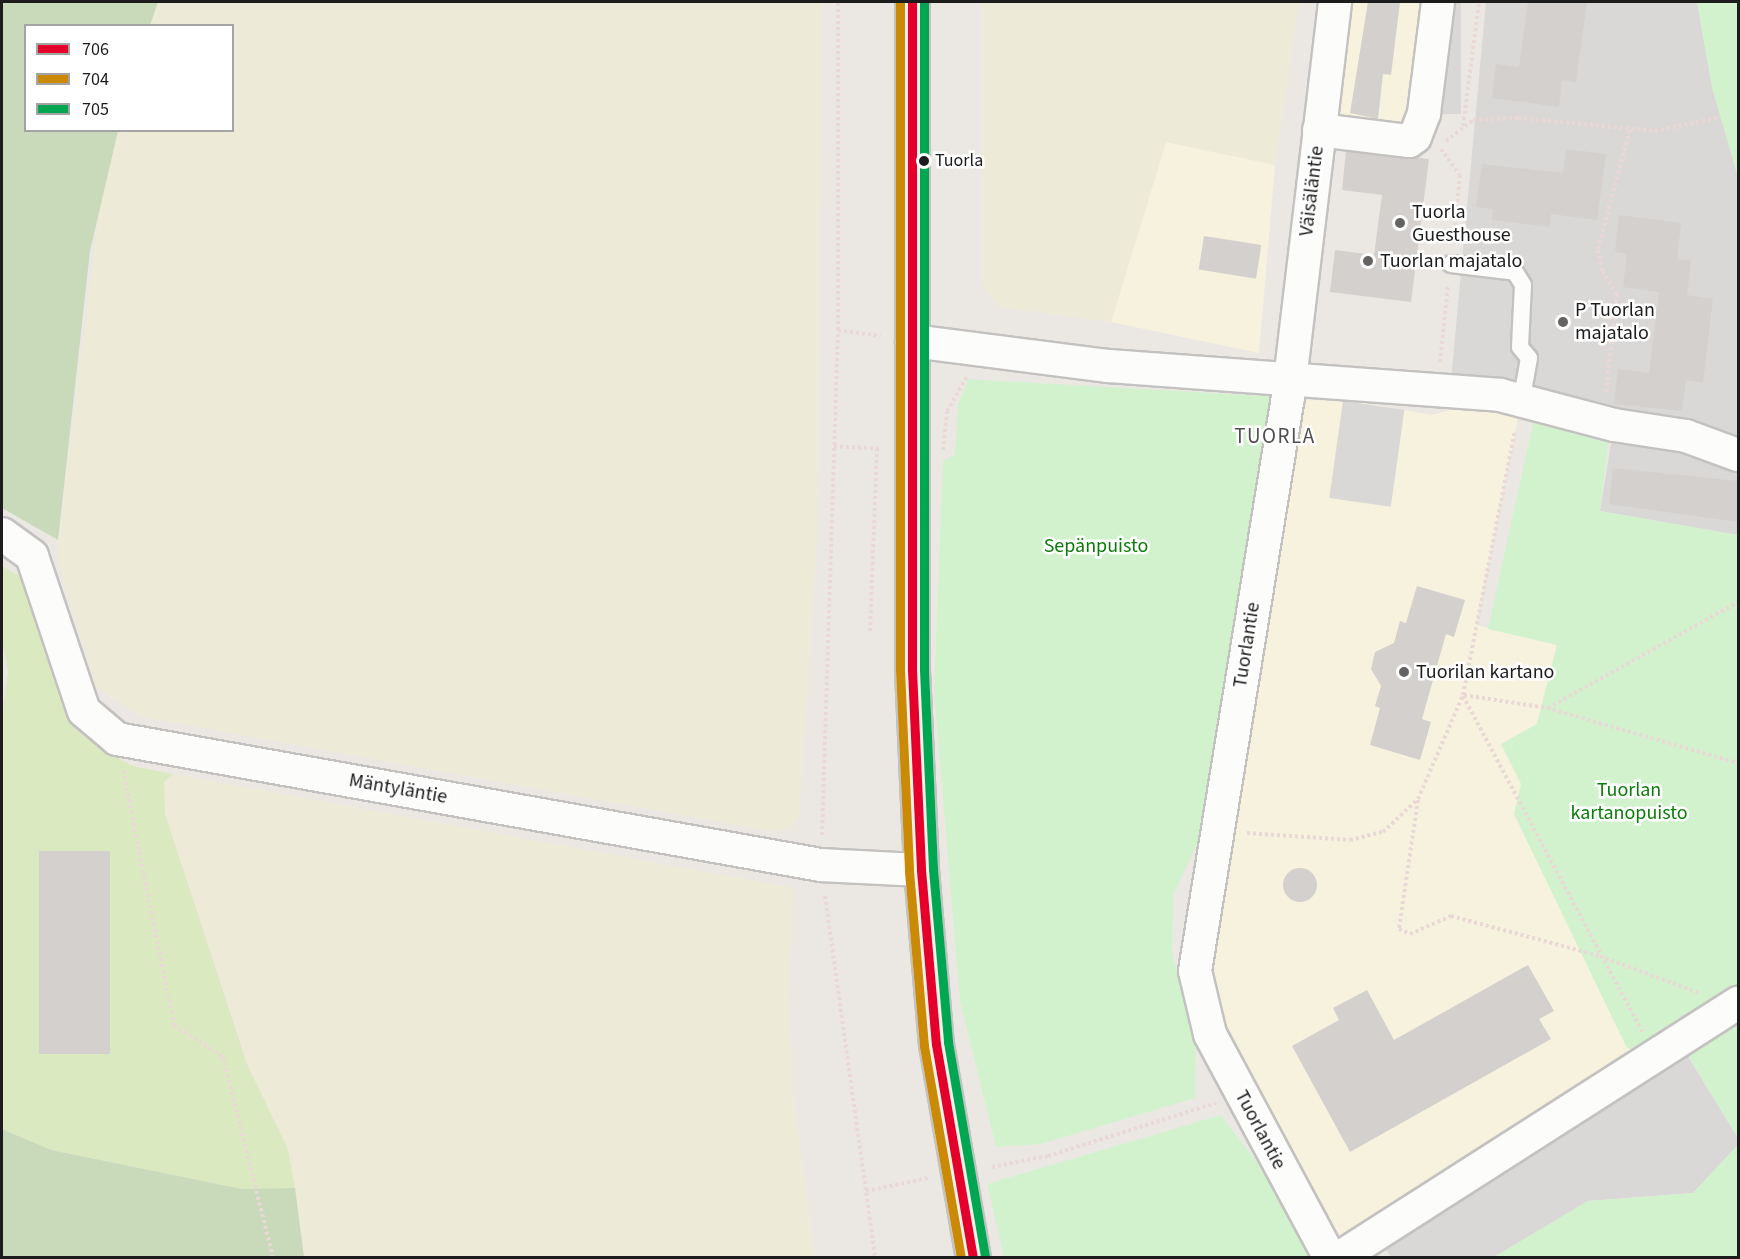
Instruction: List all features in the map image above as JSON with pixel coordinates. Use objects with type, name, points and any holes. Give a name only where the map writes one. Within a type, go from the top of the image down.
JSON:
[{"type":"main road","points":[[912,2],[912,670],[921,870],[926,958],[959,1191],[973,1257]]},
{"type":"street","name":"Väisäläntie","points":[[1290,380],[1335,2]]},
{"type":"street","points":[[1319,130],[1409,141],[1415,137],[1424,113],[1438,2]]},
{"type":"street","points":[[912,341],[973,362],[1437,388],[1500,395],[1521,403],[1602,422],[1686,436],[1738,455]]},
{"type":"street","name":"Tuorlantie","points":[[1290,380],[1195,971],[1210,1034],[1241,1096],[1330,1257]]},
{"type":"street","points":[[2,534],[32,556],[84,711],[117,739]]},
{"type":"street","name":"Mäntyläntie","points":[[117,739],[821,865],[921,870]]},
{"type":"street","points":[[1339,1257],[1733,1007]]},
{"type":"lane","points":[[1450,264],[1515,272],[1523,285],[1520,347],[1529,358],[1521,403]]},
{"type":"path","points":[[838,2],[838,330],[821,865],[875,1257]]},
{"type":"path","points":[[1463,127],[1479,2]]},
{"type":"path","points":[[1439,147],[1473,120],[1518,117],[1655,131],[1721,117]]},
{"type":"path","points":[[1602,422],[1617,294],[1602,271],[1598,249],[1630,129]]},
{"type":"path","points":[[838,330],[912,341]]},
{"type":"path","points":[[834,446],[946,450],[951,400],[973,362]]},
{"type":"path","points":[[1521,403],[1463,695],[1418,799],[1398,929],[1410,934],[1451,916],[1600,956],[1733,1007]]},
{"type":"path","points":[[870,631],[877,448]]},
{"type":"path","points":[[1547,708],[1738,602]]},
{"type":"path","points":[[1463,695],[1547,708],[1738,763]]},
{"type":"path","points":[[1463,695],[1600,956],[1656,1055]]},
{"type":"path","points":[[117,739],[174,1025],[223,1057],[273,1257]]},
{"type":"path","points":[[1217,831],[1350,840],[1383,832],[1418,799]]},
{"type":"path","points":[[992,1167],[1048,1156],[1241,1096]]},
{"type":"path","points":[[866,1191],[929,1178]]},
{"type":"shaded area","points":[[158,2],[822,2],[817,544],[799,817],[789,830],[769,831],[142,717],[96,687],[58,565],[58,540],[102,191],[118,132],[234,132],[234,24],[150,24]]},
{"type":"shaded area","points":[[982,2],[1299,2],[1275,165],[1166,142],[1111,322],[998,307],[982,284]]},
{"type":"shaded area","points":[[1345,2],[1436,2],[1414,136],[1331,124]]},
{"type":"shaded area","points":[[1438,2],[1461,2],[1461,114],[1438,114]]},
{"type":"shaded area","points":[[1486,2],[1697,2],[1712,87],[1738,177],[1738,535],[1600,511],[1614,425],[1451,380]]},
{"type":"shaded area","points":[[1166,142],[1275,165],[1259,353],[1111,322]]},
{"type":"shaded area","name":"P Tuorlan majatalo","points":[[1540,301],[1592,307],[1583,371],[1545,366],[1532,346]]},
{"type":"shaded area","points":[[1500,395],[1521,403],[1476,625],[1557,645],[1514,814],[1656,1055],[1339,1257],[1222,1030],[1211,969],[1299,400],[1352,401],[1432,415]]},
{"type":"shaded area","points":[[1343,401],[1404,410],[1391,507],[1329,498]]},
{"type":"shaded area","points":[[1693,403],[1738,407],[1735,452],[1686,436]]},
{"type":"shaded area","points":[[173,774],[794,888],[788,994],[793,1092],[815,1257],[304,1257],[288,1149],[247,1064],[165,814],[164,782]]},
{"type":"shaded area","points":[[1678,1040],[1738,1138],[1738,1145],[1693,1193],[1588,1201],[1494,1257],[1391,1257],[1375,1234]]},
{"type":"green space","points":[[2,2],[158,2],[150,24],[24,24],[24,132],[118,132],[90,251],[58,540],[2,508]]},
{"type":"green space","points":[[1697,2],[1738,2],[1738,177],[1712,87]]},
{"type":"green space","name":"Sepänpuisto","points":[[968,379],[1280,397],[1205,827],[1173,895],[1172,954],[1196,1036],[1195,1098],[1041,1144],[996,1147],[960,1001],[934,690],[943,461],[955,455],[958,405]]},
{"type":"green space","name":"Tuorlan kartanopuisto","points":[[1533,423],[1608,442],[1600,511],[1738,535],[1738,1138],[1679,1040],[1656,1055],[1627,1048],[1514,814],[1521,784],[1501,744],[1537,724],[1557,645],[1488,629]]},
{"type":"green space","points":[[2,566],[23,578],[75,723],[96,746],[133,766],[173,774],[164,782],[165,814],[247,1064],[288,1149],[295,1188],[242,1189],[51,1150],[2,1129],[2,716],[8,672],[2,639]]},
{"type":"green space","points":[[1221,1115],[1329,1257],[1004,1257],[987,1184]]},
{"type":"green space","points":[[2,1129],[51,1150],[242,1189],[295,1188],[304,1257],[2,1257]]},
{"type":"green space","points":[[1738,1145],[1738,1257],[1494,1257],[1588,1201],[1693,1193]]},
{"type":"building","points":[[1368,2],[1400,2],[1391,75],[1383,74],[1378,119],[1350,113]]},
{"type":"building","points":[[1528,2],[1587,2],[1576,82],[1562,80],[1559,107],[1492,98],[1496,64],[1519,67]]},
{"type":"building","points":[[1566,149],[1606,154],[1597,220],[1551,214],[1550,227],[1492,220],[1493,209],[1476,207],[1482,164],[1563,173]]},
{"type":"building","name":"Tuorla Guesthouse","points":[[1346,151],[1429,159],[1411,302],[1330,292],[1335,250],[1374,255],[1382,195],[1342,190]]},
{"type":"building","points":[[1619,215],[1681,223],[1677,259],[1691,261],[1687,295],[1713,299],[1703,383],[1686,380],[1682,411],[1614,404],[1618,369],[1649,373],[1659,292],[1623,287],[1627,254],[1615,252]]},
{"type":"building","points":[[1204,236],[1261,245],[1256,279],[1199,270]]},
{"type":"building","points":[[1613,468],[1738,481],[1738,522],[1609,504]]},
{"type":"building","name":"Tuorilan kartano","points":[[1417,586],[1465,600],[1454,637],[1446,634],[1422,719],[1431,722],[1420,760],[1370,745],[1380,708],[1375,706],[1381,686],[1371,669],[1375,652],[1394,643],[1400,621],[1406,623]]},
{"type":"building","points":[[39,851],[110,851],[110,1054],[39,1054]]},
{"type":"building","points":[[1300,868],[1312,873],[1317,885],[1312,897],[1300,902],[1288,897],[1283,885],[1288,873]]},
{"type":"building","points":[[1528,965],[1554,1011],[1539,1019],[1551,1039],[1350,1152],[1292,1046],[1339,1020],[1333,1008],[1367,990],[1394,1040]]},
{"type":"transit line","name":"704","points":[[900,2],[900,670],[909,871],[924,1046],[961,1258]]},
{"type":"transit line","name":"706","points":[[912,2],[912,670],[921,870],[936,1044],[973,1258]]},
{"type":"transit line","name":"705","points":[[924,2],[924,670],[933,869],[948,1042],[985,1256]]},
{"type":"place","name":"Tuorla","points":[[924,161]]},
{"type":"place","name":"Tuorla Guesthouse","points":[[1400,223]]},
{"type":"place","name":"Tuorlan majatalo","points":[[1368,261]]},
{"type":"place","name":"P Tuorlan majatalo","points":[[1563,322]]},
{"type":"place","name":"Tuorilan kartano","points":[[1404,672]]},
{"type":"district","name":"TUORLA","points":[[1275,436]]}]
